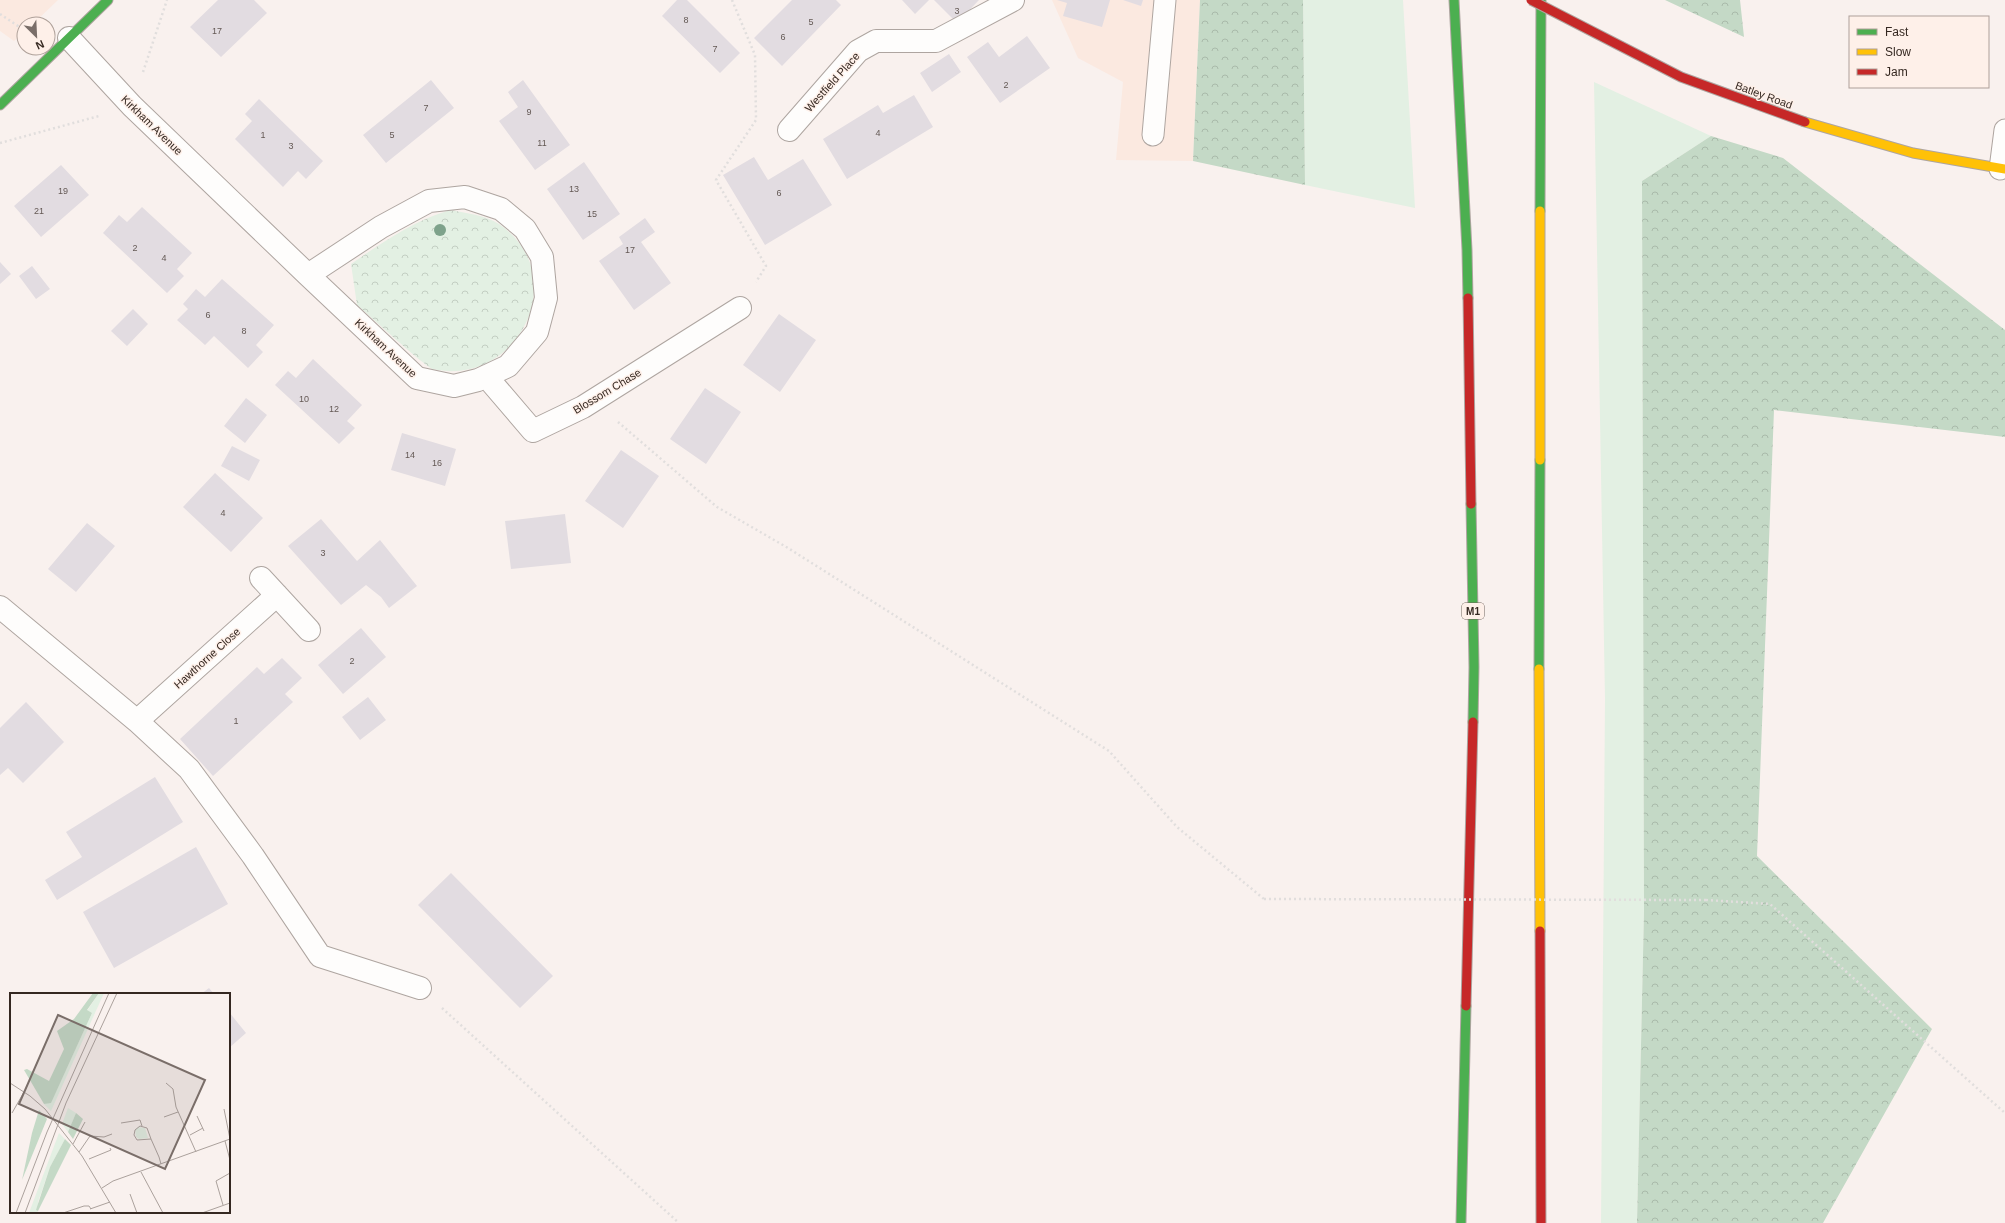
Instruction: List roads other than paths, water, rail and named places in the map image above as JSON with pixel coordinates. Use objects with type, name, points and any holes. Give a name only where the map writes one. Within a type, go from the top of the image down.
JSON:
[{"type":"main road","points":[[0,105],[108,0]]},
{"type":"main road","name":"M1","points":[[1454,0],[1467,250],[1474,667],[1461,1223]]},
{"type":"main road","name":"Batley Road","points":[[1531,0],[1681,77],[1805,122],[1913,153],[2003,169]]},
{"type":"main road","points":[[1540,0],[1539,699],[1541,1223]]},
{"type":"street","name":"Westfield Place","points":[[789,130],[858,51],[876,41],[936,41],[1013,0]]},
{"type":"street","name":"Kirkham Avenue","points":[[69,38],[132,106],[308,275],[417,378],[454,386],[478,380],[508,366],[537,332],[546,298],[542,257],[525,229],[501,209],[465,198],[429,201],[381,227],[308,275]]},
{"type":"street","name":"Blossom Chase","points":[[486,376],[533,431],[583,407],[740,308]]},
{"type":"street","points":[[261,578],[309,630]]},
{"type":"street","name":"Hawthorne Close","points":[[137,721],[277,596]]},
{"type":"street","points":[[0,607],[137,721],[189,769],[253,856],[320,956],[420,988]]},
{"type":"lane","points":[[1153,135],[1165,0]]},
{"type":"lane","points":[[2003,169],[2005,130]]}]
